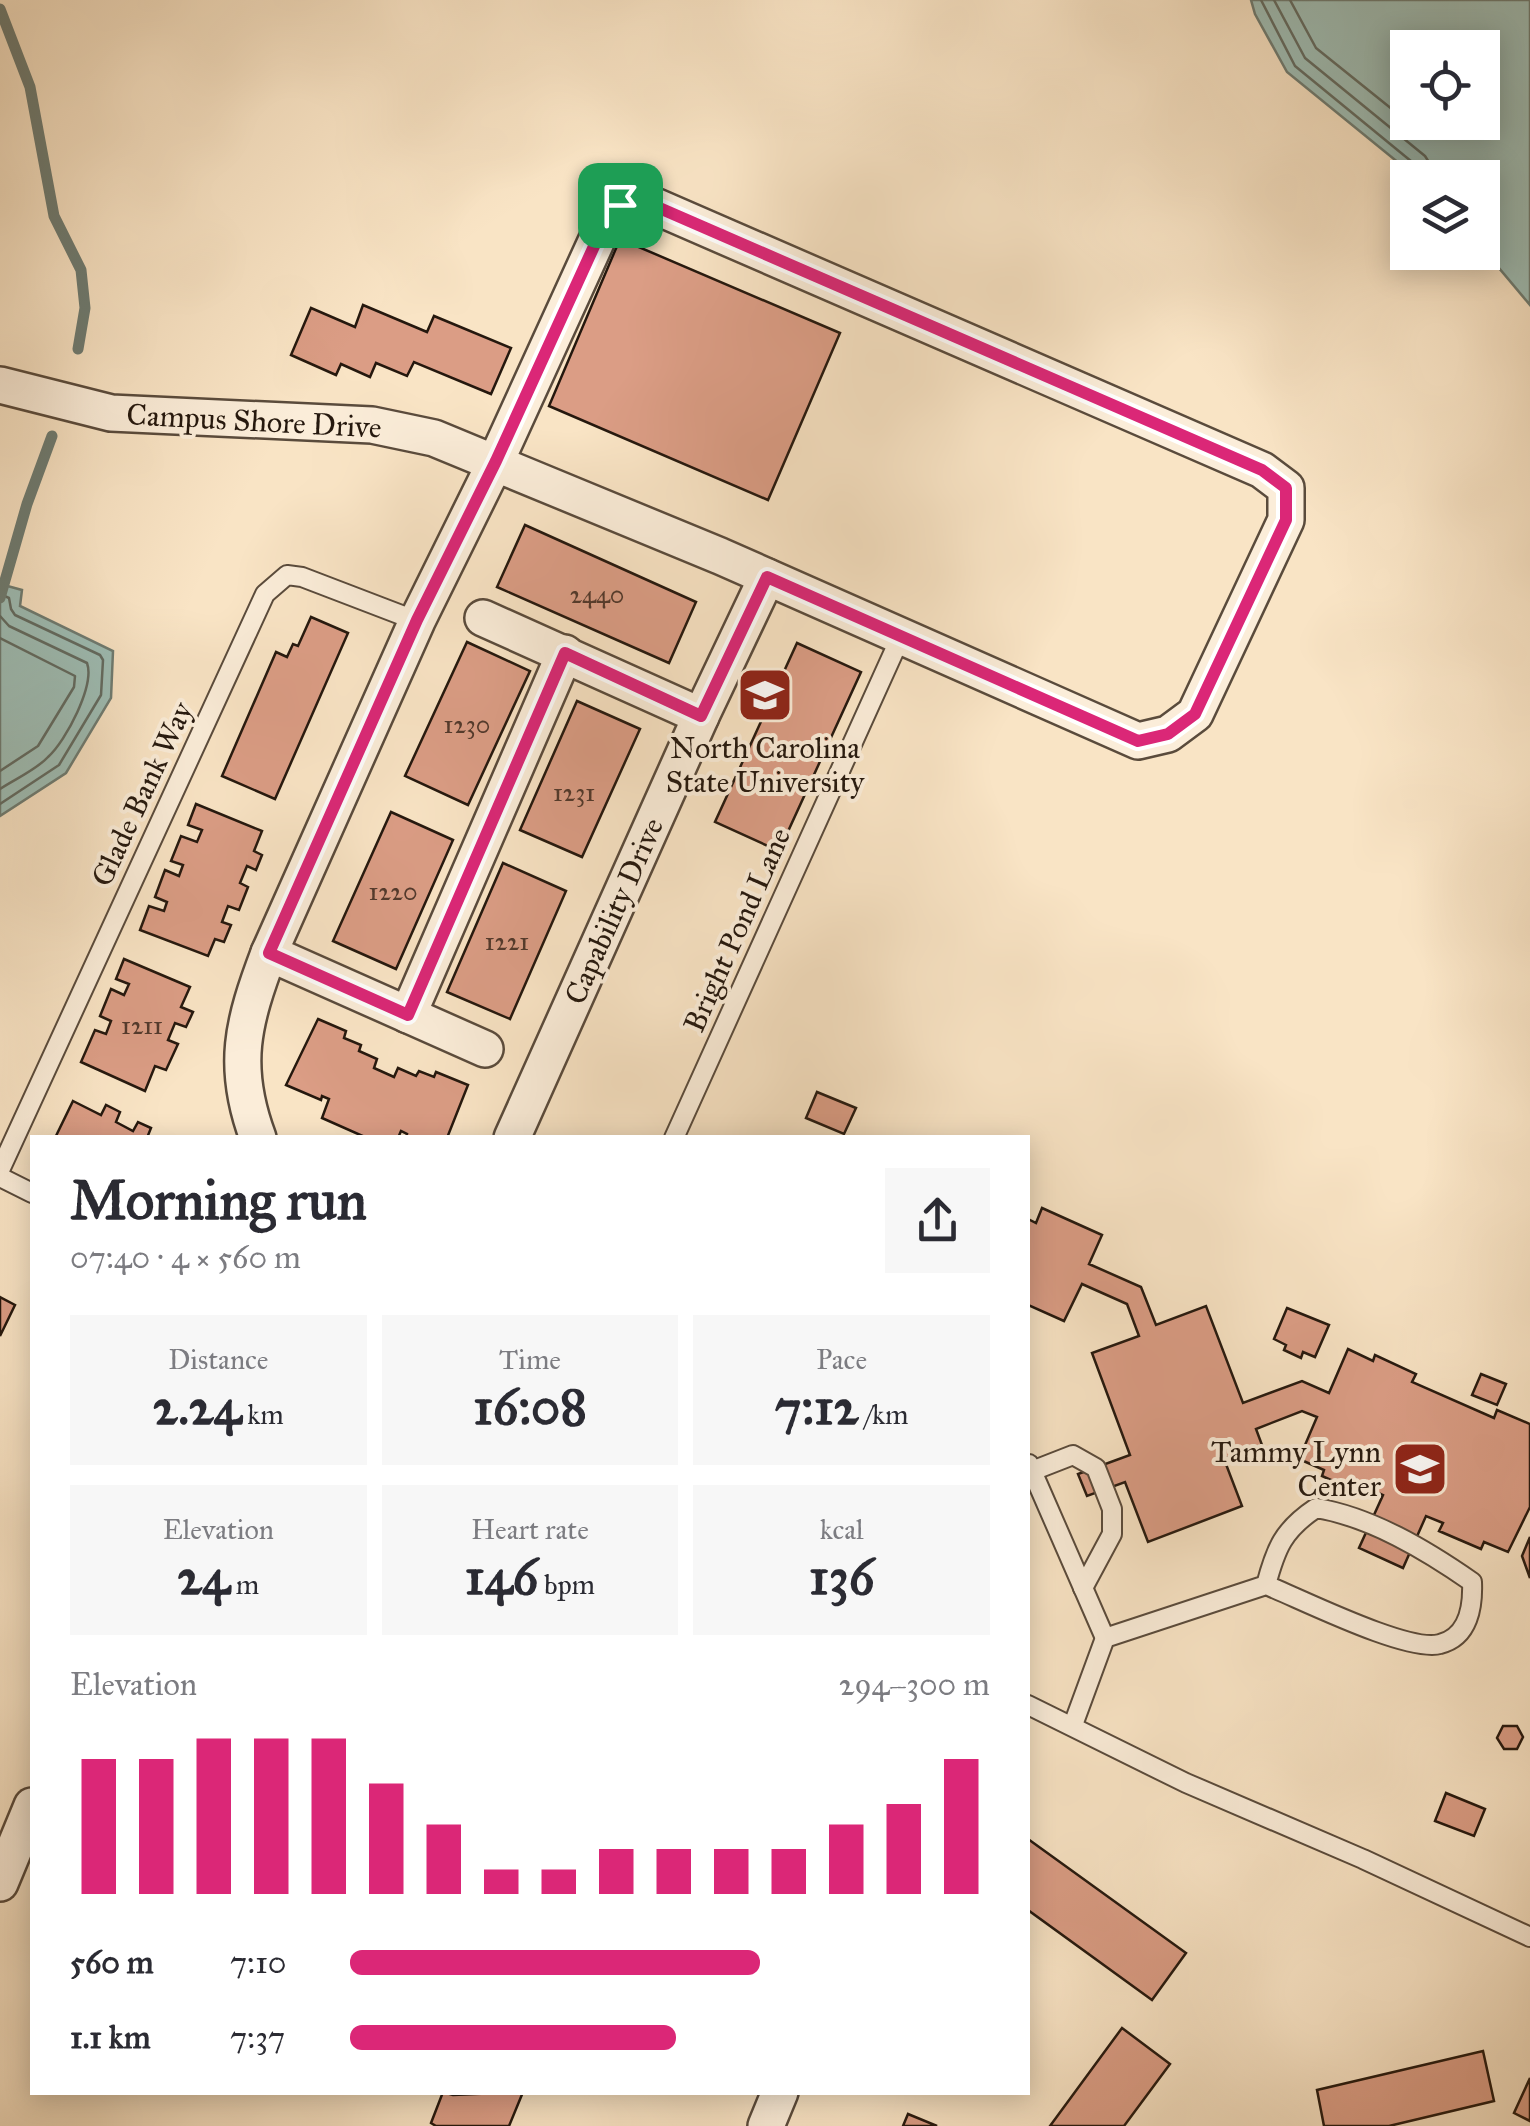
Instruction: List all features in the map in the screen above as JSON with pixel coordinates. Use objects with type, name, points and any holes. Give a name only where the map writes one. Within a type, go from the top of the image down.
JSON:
[{"type":"street","name":"Campus Shore Drive","points":[[0,384],[125,415],[404,429],[496,461],[1138,741],[1168,734],[1195,714],[1286,520],[1286,488],[1262,470],[641,200],[620,205],[606,220],[496,461]]},
{"type":"street","points":[[257,1135],[244,1097],[241,1062],[251,1000],[417,620],[496,461]]},
{"type":"street","name":"Capability Drive","points":[[513,1135],[767,577]]},
{"type":"street","points":[[484,618],[701,716]]},
{"type":"street","points":[[408,1015],[565,653]]},
{"type":"street","points":[[269,953],[485,1049]]},
{"type":"street","points":[[0,1883],[30,1811]]},
{"type":"street","points":[[766,2126],[779,2095]]},
{"type":"lane","name":"Glade Bank Way","points":[[0,1173],[265,594],[287,575],[302,577],[417,620]]},
{"type":"lane","name":"Bright Pond Lane","points":[[675,1135],[901,636]]},
{"type":"lane","points":[[0,1173],[30,1192]]},
{"type":"lane","points":[[1073,1725],[1105,1638],[1083,1588],[1030,1466],[1073,1455],[1096,1468],[1112,1509],[1112,1534],[1083,1588]]},
{"type":"lane","points":[[1105,1638],[1266,1585],[1410,1644],[1441,1644],[1462,1630],[1472,1608],[1472,1582],[1437,1558],[1344,1512],[1316,1508],[1300,1518],[1277,1545],[1266,1585]]},
{"type":"lane","points":[[1030,1706],[1186,1783],[1362,1859],[1530,1938]]},
{"type":"water","points":[[1251,0],[1530,0],[1530,305],[1500,269],[1500,160],[1395,160],[1287,72]]},
{"type":"water","points":[[0,584],[22,590],[20,606],[113,651],[111,698],[66,773],[0,816]]},
{"type":"building","points":[[620,239],[840,333],[768,500],[549,406]]},
{"type":"building","points":[[363,305],[427,332],[434,316],[511,348],[491,394],[414,362],[407,376],[376,363],[370,377],[341,364],[336,375],[291,355],[311,308],[355,327]]},
{"type":"building","points":[[525,525],[696,602],[669,663],[497,587]]},
{"type":"building","points":[[311,617],[348,633],[275,799],[222,776],[276,652],[287,657],[293,644],[298,646]]},
{"type":"building","points":[[467,642],[530,671],[468,805],[405,776]]},
{"type":"building","points":[[797,643],[861,672],[779,851],[715,822]]},
{"type":"building","points":[[577,701],[640,729],[582,857],[520,830]]},
{"type":"building","points":[[196,804],[262,831],[254,851],[262,855],[256,870],[247,866],[240,883],[248,887],[239,910],[228,906],[222,922],[231,925],[224,942],[215,939],[208,956],[140,930],[149,906],[164,911],[167,902],[155,897],[165,870],[179,876],[183,865],[171,861],[181,836],[197,842],[202,830],[188,825]]},
{"type":"building","points":[[391,812],[453,840],[396,969],[333,941]]},
{"type":"building","points":[[503,863],[566,891],[510,1019],[447,992]]},
{"type":"building","points":[[124,959],[190,987],[181,1007],[193,1012],[186,1027],[175,1023],[168,1040],[178,1044],[166,1070],[155,1066],[145,1091],[81,1062],[95,1030],[106,1034],[111,1021],[100,1016],[111,989],[124,995],[129,984],[116,979]]},
{"type":"building","points":[[318,1019],[346,1031],[344,1038],[361,1045],[359,1051],[377,1059],[374,1068],[394,1077],[398,1068],[416,1076],[419,1071],[434,1077],[436,1072],[468,1085],[448,1135],[407,1135],[401,1131],[399,1135],[360,1135],[322,1118],[329,1099],[322,1096],[321,1100],[286,1085]]},
{"type":"building","points":[[817,1092],[856,1108],[844,1134],[806,1118]]},
{"type":"building","points":[[73,1101],[101,1115],[106,1105],[120,1112],[116,1122],[133,1131],[138,1122],[151,1128],[148,1135],[56,1135]]},
{"type":"building","points":[[1042,1208],[1102,1235],[1089,1264],[1141,1287],[1156,1325],[1206,1306],[1243,1403],[1302,1381],[1329,1393],[1348,1349],[1373,1361],[1375,1355],[1416,1374],[1412,1382],[1494,1418],[1497,1410],[1530,1424],[1530,1507],[1508,1552],[1484,1542],[1481,1549],[1439,1531],[1443,1523],[1426,1516],[1403,1568],[1359,1548],[1383,1495],[1366,1487],[1362,1494],[1322,1476],[1324,1470],[1299,1459],[1317,1417],[1302,1411],[1256,1429],[1262,1445],[1224,1459],[1242,1506],[1148,1542],[1125,1482],[1087,1496],[1078,1474],[1130,1455],[1092,1353],[1139,1336],[1127,1304],[1082,1284],[1064,1321],[1030,1306],[1030,1220],[1036,1223]]},
{"type":"building","points":[[0,1297],[15,1305],[0,1336]]},
{"type":"building","points":[[1287,1308],[1329,1325],[1315,1357],[1303,1352],[1301,1358],[1284,1350],[1286,1345],[1274,1339]]},
{"type":"building","points":[[1481,1374],[1506,1384],[1497,1405],[1472,1395]]},
{"type":"building","points":[[1530,1537],[1530,1578],[1522,1556]]},
{"type":"building","points":[[1503,1726],[1517,1726],[1523,1737],[1517,1749],[1504,1749],[1497,1738]]},
{"type":"building","points":[[1446,1793],[1485,1809],[1474,1836],[1435,1821]]},
{"type":"building","points":[[1030,1840],[1186,1953],[1152,2000],[1030,1911]]},
{"type":"building","points":[[1122,2028],[1170,2064],[1124,2126],[1050,2126]]},
{"type":"building","points":[[1483,2051],[1494,2101],[1389,2126],[1324,2126],[1317,2090]]},
{"type":"building","points":[[1530,2078],[1530,2121],[1514,2113]]},
{"type":"building","points":[[442,2095],[522,2095],[509,2126],[431,2123]]},
{"type":"building","points":[[908,2114],[937,2126],[903,2126]]},
{"type":"waterway","points":[[0,9],[30,87],[54,216],[81,270],[85,308],[78,349]]},
{"type":"waterway","points":[[0,598],[27,504],[52,436]]},
{"type":"place","name":"North Carolina State University","points":[[765,695]]},
{"type":"place","name":"Tammy Lynn Center","points":[[1420,1469]]},
{"type":"route","points":[[641,200],[1262,470],[1286,488],[1286,520],[1195,714],[1168,734],[1138,741],[767,577],[701,716],[565,653],[408,1015],[269,953],[417,620],[496,461],[606,220],[620,205],[641,200]]}]
